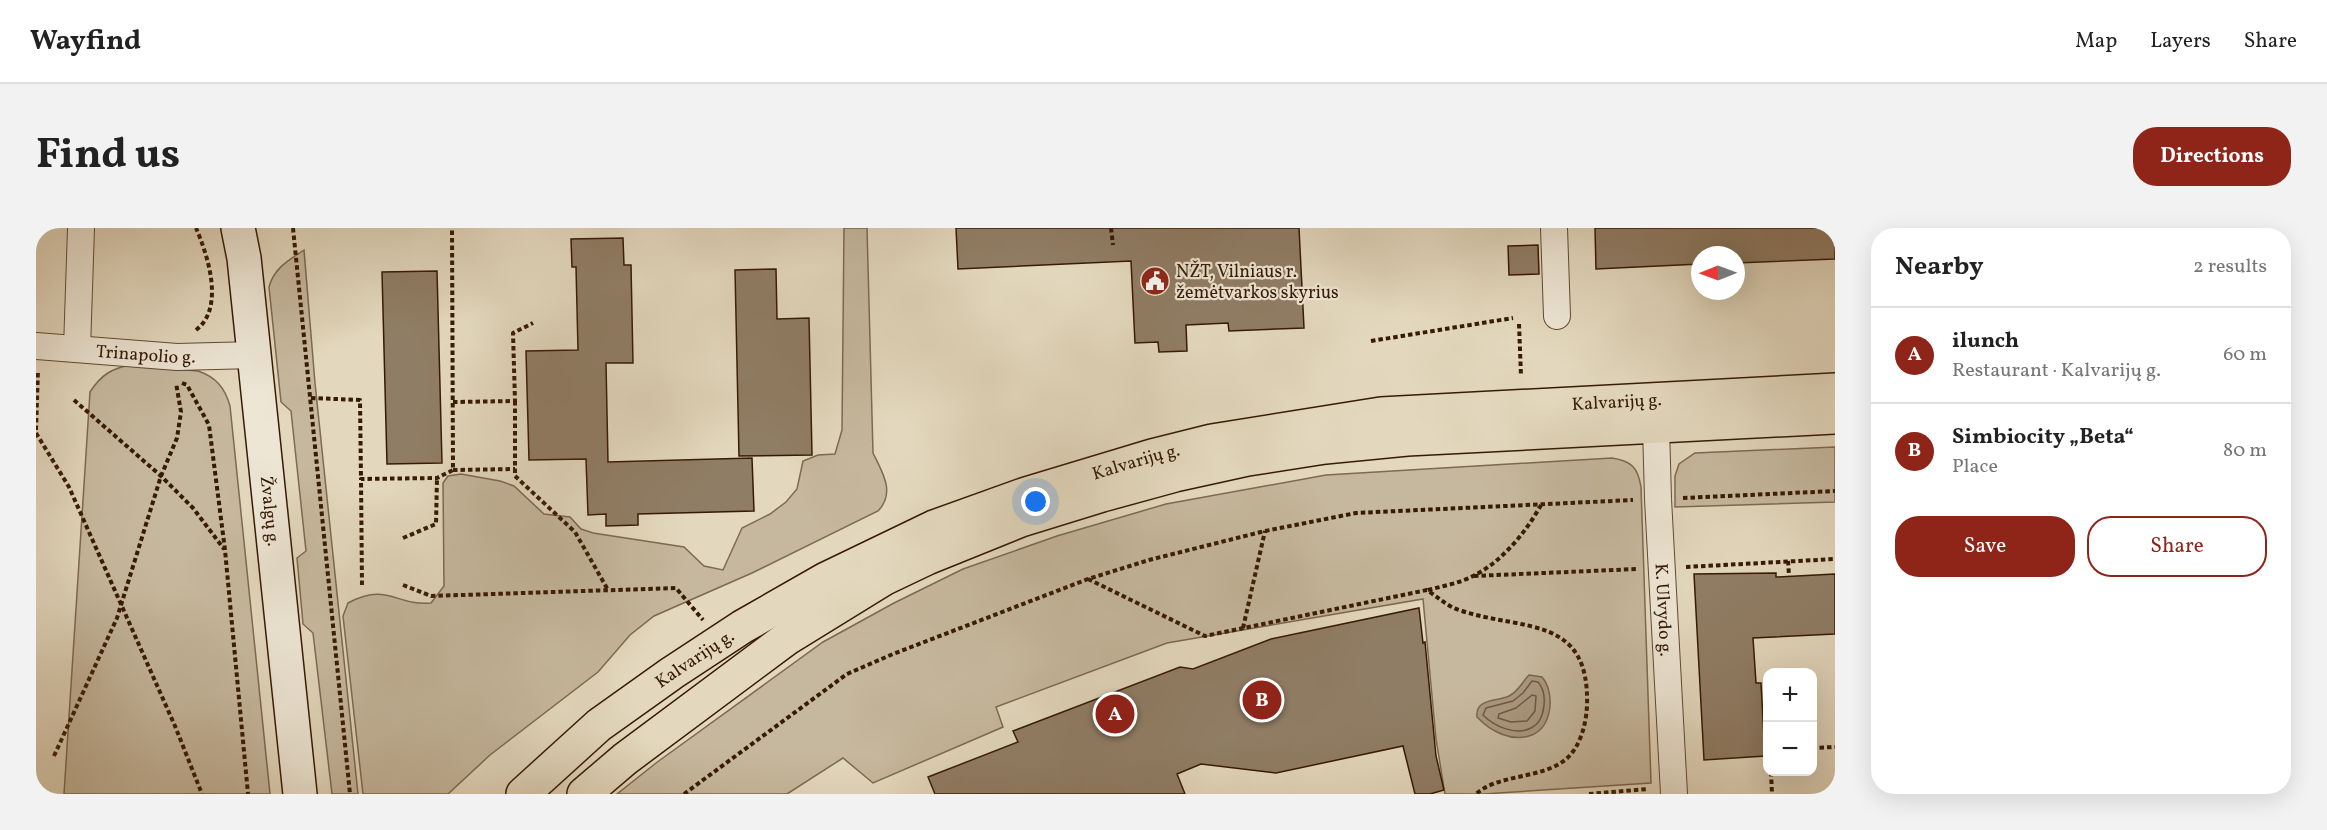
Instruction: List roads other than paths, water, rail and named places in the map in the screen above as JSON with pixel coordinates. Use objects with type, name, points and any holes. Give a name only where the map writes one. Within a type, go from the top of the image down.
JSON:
[{"type":"main road","name":"Žvalgų g.","points":[[238,228],[244,258],[300,794]]},
{"type":"main road","name":"Kalvarijų g.","points":[[523,794],[599,725],[732,634],[826,579],[934,527],[1026,494],[1152,456],[1256,433],[1381,414],[1835,390]]},
{"type":"main road","name":"Kalvarijų g.","points":[[584,794],[625,759],[786,639],[885,578],[927,558],[1021,520],[1175,475],[1248,459],[1325,447],[1407,439],[1835,417]]},
{"type":"main road","points":[[599,725],[625,759]]},
{"type":"street","points":[[77,349],[81,228]]},
{"type":"street","points":[[1554,228],[1557,316]]},
{"type":"street","name":"Trinapolio g.","points":[[37,346],[177,357],[254,355]]},
{"type":"street","name":"K. Ulvydo g.","points":[[1656,426],[1661,568],[1674,790]]},
{"type":"water","points":[[1529,675],[1542,677],[1549,691],[1548,717],[1539,731],[1524,737],[1509,737],[1488,727],[1477,717],[1479,707],[1512,694]]},
{"type":"place","name":"NŽT, Vilniaus r. žemėtvarkos skyrius","points":[[1155,281]]},
{"type":"place","name":"Simbiocity „Beta“","points":[[1262,700]]},
{"type":"place","name":"ilunch","points":[[1115,714]]}]
